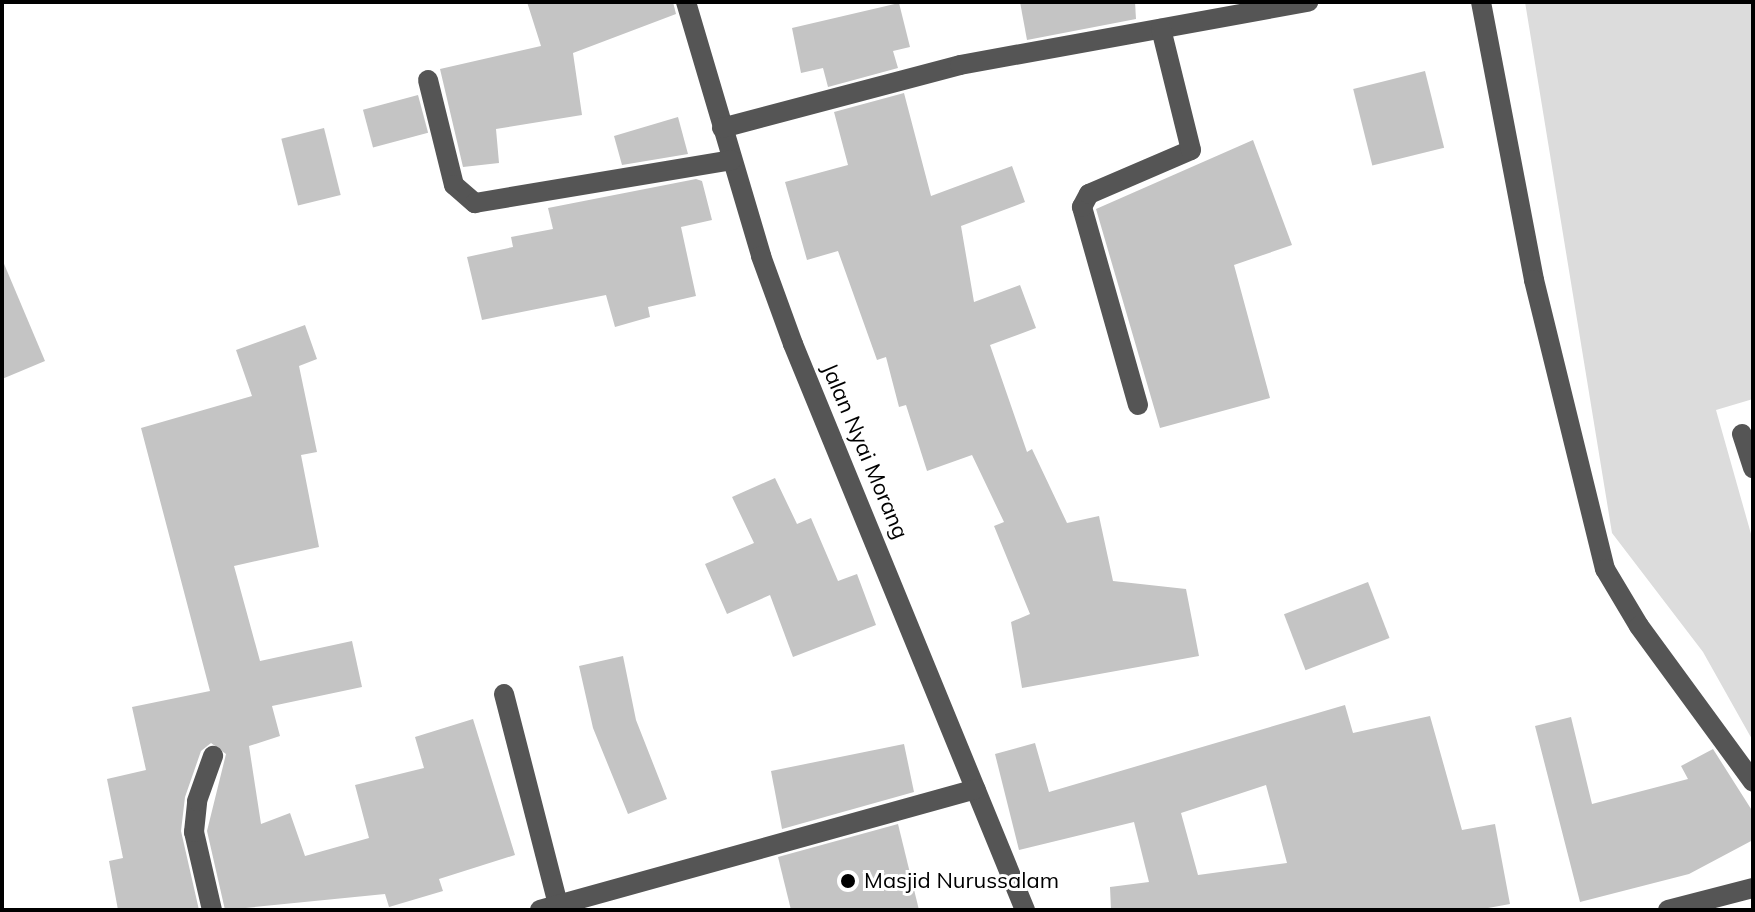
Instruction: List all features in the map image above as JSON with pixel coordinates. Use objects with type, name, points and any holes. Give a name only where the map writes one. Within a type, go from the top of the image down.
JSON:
[{"type":"street","name":"Jalan Nyai Morang","points":[[686,2],[731,160],[793,344],[1025,910]]},
{"type":"street","points":[[722,128],[960,65],[1308,2]]},
{"type":"street","points":[[1481,2],[1534,280],[1601,557],[1639,626],[1753,782]]},
{"type":"street","points":[[1138,405],[1082,207],[1089,194],[1191,150],[1161,29]]},
{"type":"street","points":[[428,80],[454,185],[475,203],[731,160]]},
{"type":"street","points":[[1742,434],[1753,468]]},
{"type":"street","points":[[504,694],[549,908],[975,789]]},
{"type":"street","points":[[212,910],[194,820],[213,756]]},
{"type":"street","points":[[1668,910],[1753,888]]},
{"type":"shaded area","points":[[1525,2],[1753,2],[1753,399],[1716,410],[1753,541],[1753,741],[1703,652],[1612,533]]},
{"type":"building","points":[[527,2],[673,2],[676,14],[573,53],[582,115],[496,129],[499,163],[463,167],[440,69],[541,46]]},
{"type":"building","points":[[1020,2],[1135,2],[1136,19],[1027,40]]},
{"type":"building","points":[[899,3],[910,47],[893,51],[898,68],[828,87],[823,68],[801,73],[792,28]]},
{"type":"building","points":[[1425,71],[1444,148],[1372,166],[1353,89]]},
{"type":"building","points":[[904,93],[931,196],[1012,166],[1025,202],[961,226],[974,302],[1020,285],[1036,328],[990,345],[1027,452],[1032,449],[1067,523],[1099,516],[1113,581],[1186,589],[1199,656],[1022,688],[1011,622],[1030,614],[994,526],[1004,522],[972,455],[927,471],[906,405],[899,407],[886,357],[877,360],[838,251],[807,260],[785,182],[848,165],[834,112]]},
{"type":"building","points":[[418,95],[428,133],[373,147],[363,110]]},
{"type":"building","points":[[678,117],[688,154],[622,165],[614,136]]},
{"type":"building","points":[[324,128],[341,195],[298,206],[281,139]]},
{"type":"building","points":[[1253,140],[1292,245],[1234,265],[1270,398],[1160,428],[1096,209]]},
{"type":"building","points":[[696,179],[702,181],[712,220],[681,227],[696,296],[648,307],[650,317],[615,327],[606,295],[482,320],[467,257],[513,247],[511,237],[553,229],[548,208]]},
{"type":"building","points":[[2,259],[45,361],[2,379]]},
{"type":"building","points":[[305,325],[317,359],[299,366],[317,452],[301,455],[319,547],[234,566],[260,661],[352,641],[362,687],[272,706],[280,736],[249,746],[261,824],[290,813],[305,856],[369,838],[355,785],[424,768],[415,737],[473,719],[515,855],[439,879],[443,891],[389,907],[385,894],[225,910],[207,831],[226,754],[211,743],[201,751],[185,797],[181,831],[199,910],[118,910],[109,861],[123,858],[107,779],[146,770],[132,707],[210,691],[141,428],[252,396],[236,350]]},
{"type":"building","points":[[775,478],[797,524],[811,518],[838,581],[857,574],[876,625],[793,657],[770,595],[727,614],[705,564],[754,543],[732,497]]},
{"type":"building","points":[[1368,582],[1390,638],[1305,670],[1284,614]]},
{"type":"building","points":[[623,656],[636,720],[667,799],[628,814],[593,728],[579,666]]},
{"type":"building","points":[[1345,705],[1353,733],[1430,716],[1462,830],[1495,824],[1510,904],[1477,910],[1111,910],[1110,887],[1149,882],[1134,822],[1019,850],[995,754],[1035,743],[1049,792]],"holes":[[[1266,785],[1287,863],[1198,875],[1181,813]]]},
{"type":"building","points":[[1571,717],[1592,804],[1688,779],[1681,766],[1713,749],[1753,812],[1753,840],[1689,874],[1580,902],[1535,726]]},
{"type":"building","points":[[904,744],[914,792],[782,829],[771,771]]},
{"type":"building","name":"Masjid Nurussalam","points":[[898,824],[919,910],[791,910],[778,857]]},
{"type":"place","name":"Masjid Nurussalam","points":[[848,881]]}]
